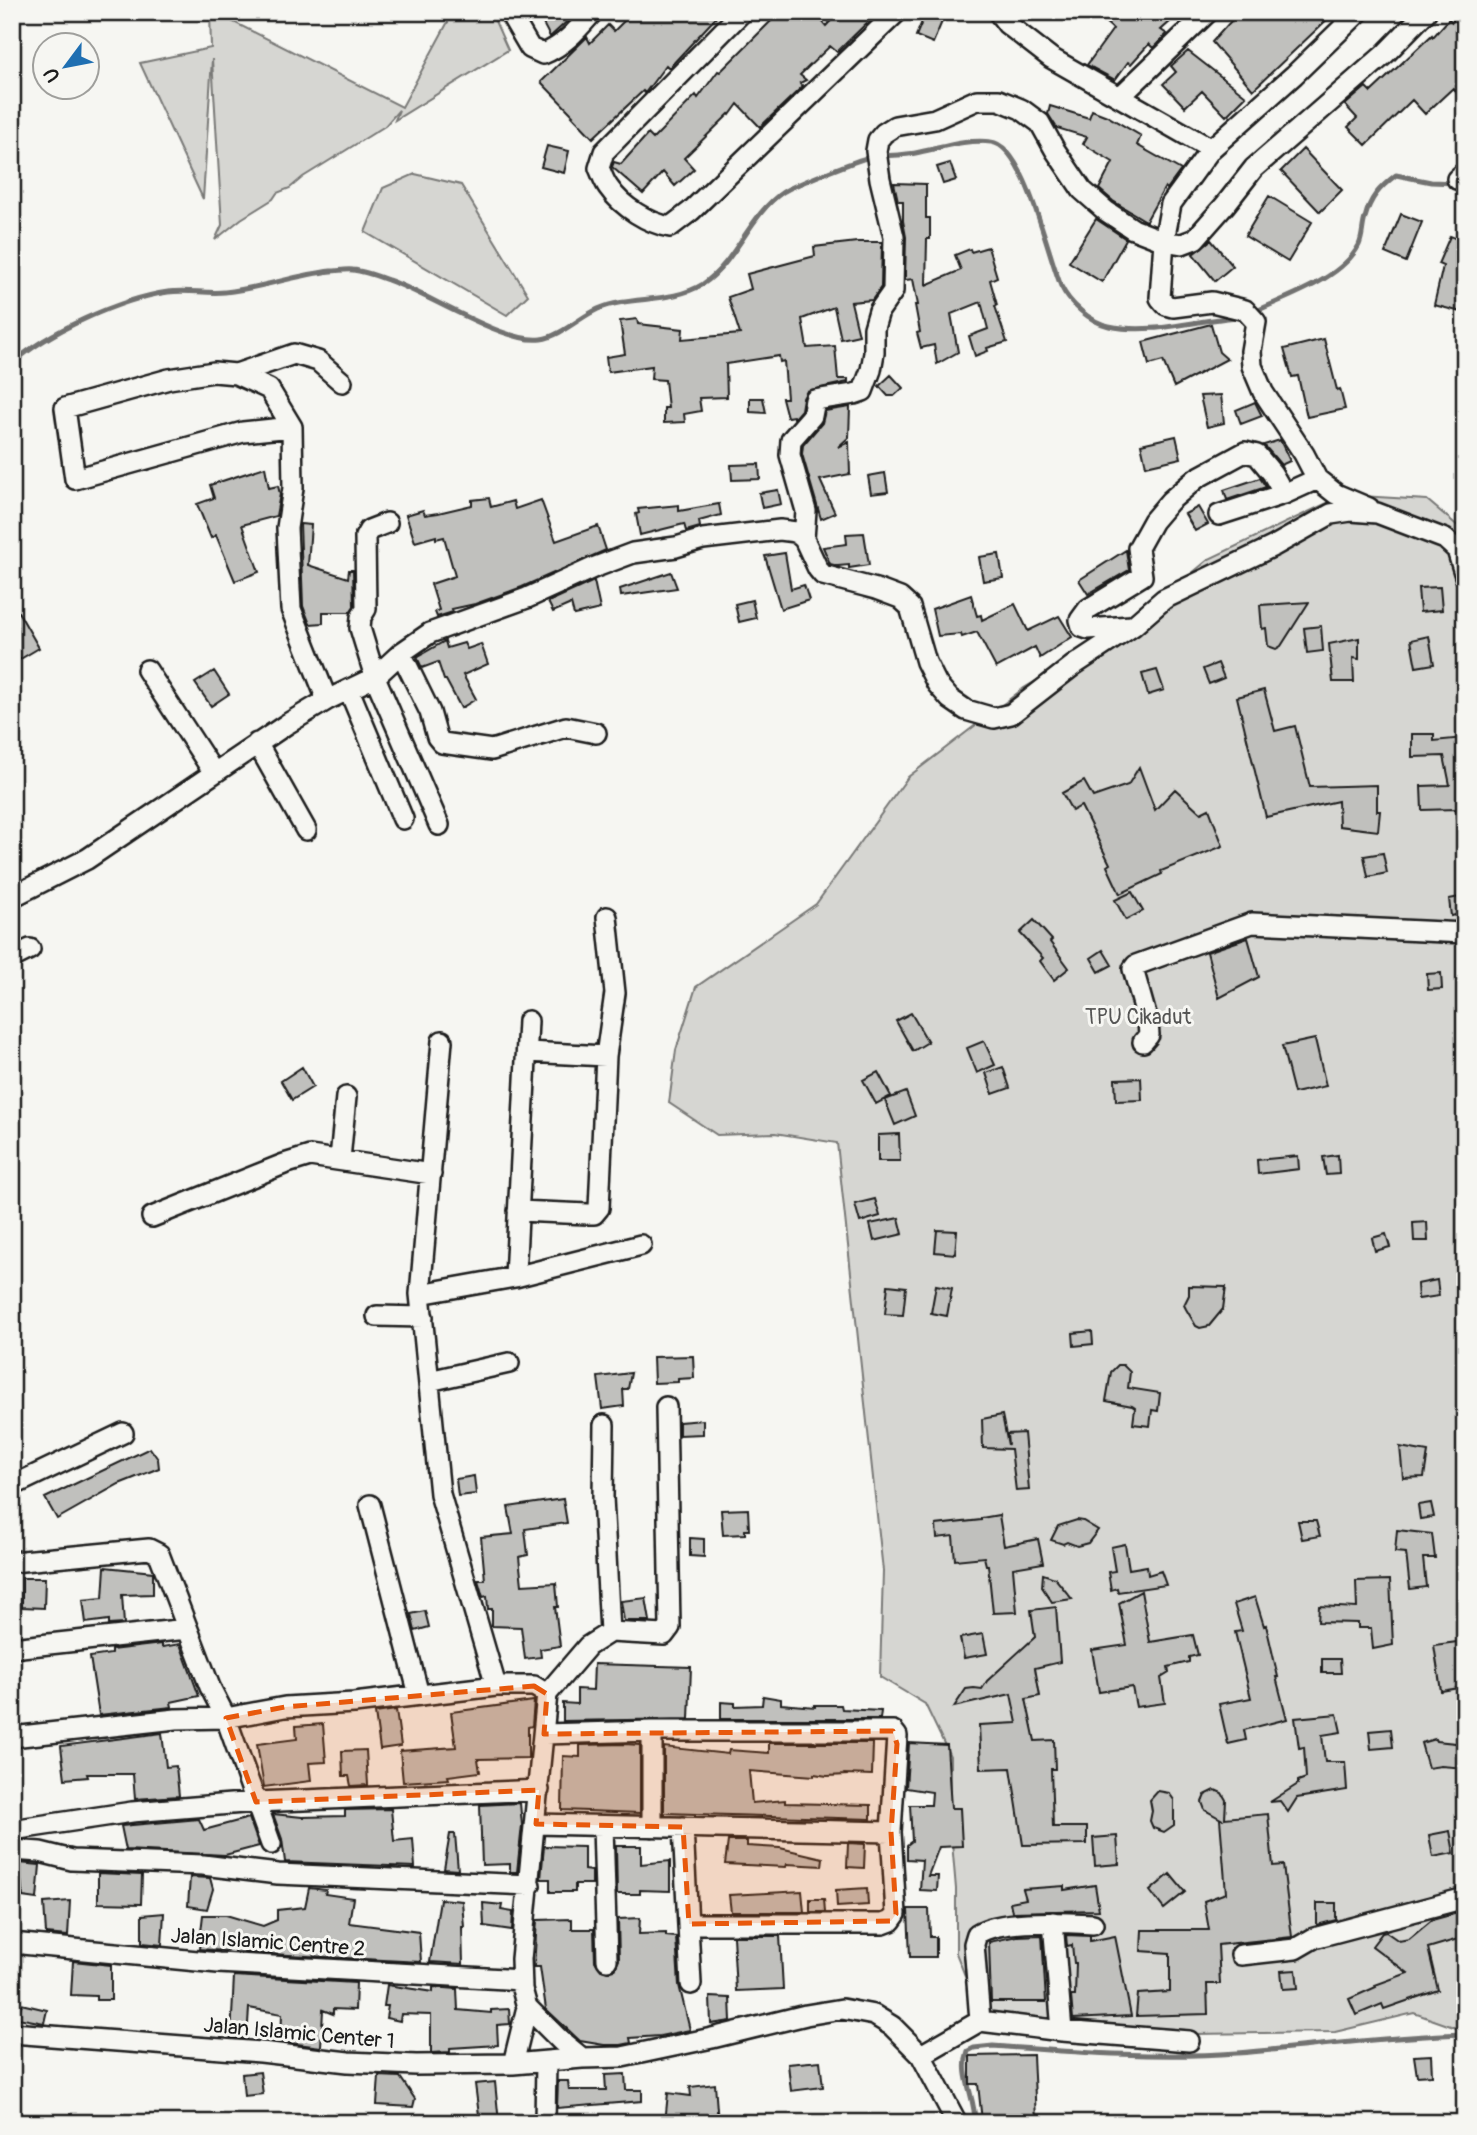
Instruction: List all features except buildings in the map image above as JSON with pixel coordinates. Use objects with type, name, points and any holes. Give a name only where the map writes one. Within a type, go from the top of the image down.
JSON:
[{"type":"street","points":[[509,12],[530,48],[543,54],[554,50],[569,38],[593,12]]},
{"type":"street","points":[[742,12],[604,152],[598,168],[609,188],[633,211],[656,224],[670,227],[691,211],[897,12]]},
{"type":"street","points":[[998,12],[1007,24],[1051,58],[1212,149]]},
{"type":"street","points":[[1121,96],[1208,12]]},
{"type":"street","points":[[1359,12],[1212,149],[1171,204],[1164,241],[1160,298],[1166,305],[1173,307],[1212,302],[1250,316],[1252,366],[1263,393],[1304,454],[1317,479],[1336,494],[1445,539],[1457,550],[1465,576]]},
{"type":"street","points":[[804,539],[806,511],[790,455],[791,440],[812,415],[815,400],[863,391],[871,370],[874,328],[879,311],[893,291],[894,237],[876,152],[878,140],[884,132],[895,126],[935,119],[977,100],[999,100],[1021,109],[1040,123],[1082,190],[1106,211],[1133,229],[1164,241],[1182,244],[1195,239],[1254,168],[1385,54],[1426,12]]},
{"type":"street","points":[[236,374],[293,354],[318,361],[342,382]]},
{"type":"street","points":[[269,389],[277,360]]},
{"type":"street","points":[[292,427],[243,432],[75,479],[65,408],[169,379],[214,372],[236,374],[269,389],[292,427],[293,488],[287,528],[291,609],[327,700]]},
{"type":"street","points":[[1133,626],[1088,629],[1082,627],[1080,620],[1088,609],[1142,576],[1138,548],[1153,521],[1170,500],[1197,478],[1245,452],[1257,455],[1284,494]]},
{"type":"street","points":[[1219,515],[1284,494],[1317,479]]},
{"type":"street","points":[[12,897],[87,859],[257,743],[327,700],[375,677],[401,653],[430,633],[527,598],[633,553],[676,547],[704,539],[780,530],[796,533],[804,539],[823,575],[900,598],[909,607],[926,662],[937,684],[950,699],[966,710],[993,718],[1011,714],[1074,665],[1133,626],[1164,599],[1274,546],[1331,514],[1351,511],[1377,513]]},
{"type":"street","points":[[387,523],[369,530],[365,537],[366,609],[360,617],[360,628],[375,677],[439,825]]},
{"type":"street","points":[[401,653],[430,712],[436,737],[442,743],[492,750],[566,727],[596,733]]},
{"type":"street","points":[[147,670],[214,773]]},
{"type":"street","points":[[349,690],[403,819]]},
{"type":"street","points":[[257,743],[306,830]]},
{"type":"street","points":[[518,1211],[594,1214],[599,1208],[606,1056],[615,993],[607,917]]},
{"type":"street","points":[[1143,1042],[1149,1035],[1148,1022],[1133,969],[1136,965],[1252,923],[1465,933]]},
{"type":"street","points":[[12,958],[30,949]]},
{"type":"street","points":[[515,1277],[528,1021]]},
{"type":"street","points":[[442,1041],[420,1294],[440,1494],[496,1686]]},
{"type":"street","points":[[527,1052],[606,1056]]},
{"type":"street","points":[[340,1159],[346,1097]]},
{"type":"street","points":[[152,1217],[310,1156],[431,1174]]},
{"type":"street","points":[[420,1294],[515,1277],[641,1244]]},
{"type":"street","points":[[377,1316],[423,1317]]},
{"type":"street","points":[[429,1381],[509,1363]]},
{"type":"street","points":[[513,2064],[527,2007],[521,1980],[521,1959],[547,1694],[588,1646],[610,1632],[664,1635],[670,1627],[666,1407]]},
{"type":"street","points":[[604,1425],[603,1496],[610,1632]]},
{"type":"street","points":[[12,1486],[123,1433]]},
{"type":"street","points":[[370,1505],[419,1695]]},
{"type":"street","points":[[12,1562],[149,1549],[159,1554],[210,1687],[226,1718],[271,1844]]},
{"type":"street","points":[[12,1648],[187,1629]]},
{"type":"street","points":[[12,1737],[176,1719],[226,1718],[285,1707],[354,1703],[496,1686],[534,1686],[547,1694]]},
{"type":"street","points":[[652,1731],[652,1827]]},
{"type":"street","points":[[544,1734],[893,1731],[897,1735],[891,1832],[896,1914],[891,1921],[883,1924],[689,1924]]},
{"type":"street","points":[[12,1830],[132,1812],[256,1802],[539,1790]]},
{"type":"street","points":[[536,1824],[891,1832]]},
{"type":"street","points":[[603,1826],[607,1960]]},
{"type":"street","points":[[683,1827],[691,1984]]},
{"type":"street","points":[[12,1850],[40,1852],[72,1860],[203,1865],[278,1874],[530,1885]]},
{"type":"street","points":[[1241,1955],[1295,1949],[1314,1938],[1465,1898]]},
{"type":"street","points":[[981,2021],[974,1944],[976,1934],[987,1928],[1053,1922],[1093,1924]]},
{"type":"street","points":[[1053,1922],[1062,2031]]},
{"type":"street","name":"Jalan Islamic Centre 2","points":[[12,1943],[218,1963],[521,1980]]},
{"type":"street","points":[[527,2007],[561,2041],[582,2057]]},
{"type":"street","name":"Jalan Islamic Center 1","points":[[12,2033],[261,2052],[348,2062],[416,2065],[513,2064],[582,2057],[622,2057],[842,2009],[874,2015],[892,2026],[921,2055],[957,2123]]},
{"type":"street","points":[[921,2055],[981,2021],[1062,2031],[1189,2040]]},
{"type":"street","points":[[545,2123],[546,2062]]},
{"type":"highlighted area","points":[[534,1686],[547,1694],[544,1734],[893,1731],[897,1744],[891,1832],[896,1914],[891,1921],[689,1924],[683,1827],[536,1824],[539,1790],[256,1802],[226,1718],[285,1707]]},
{"type":"green space","points":[[210,12],[402,107],[450,18],[450,12],[491,12],[508,50],[395,120],[399,110],[385,126],[303,177],[290,188],[277,193],[273,199],[241,219],[215,240],[222,225],[212,59],[203,199],[140,63],[211,48]]},
{"type":"green space","points":[[415,174],[461,185],[528,295],[507,315],[365,232],[383,188]]},
{"type":"green space","name":"TPU Cikadut","points":[[1344,495],[1427,500],[1465,532],[1465,2031],[1414,2013],[1335,2032],[1194,2034],[983,2021],[956,1953],[950,1756],[925,1704],[880,1677],[883,1571],[837,1143],[775,1133],[717,1135],[669,1103],[676,1050],[696,987],[816,904],[908,777],[1024,688],[1128,626],[1209,559]]},
{"type":"waterway","points":[[12,364],[64,329],[107,309],[149,296],[175,291],[225,292],[318,273],[348,270],[404,286],[507,334],[541,339],[556,334],[598,309],[678,294],[703,284],[725,263],[771,202],[799,184],[870,157],[914,153],[973,142],[991,142],[1003,148],[1014,162],[1034,204],[1061,286],[1075,305],[1088,316],[1109,326],[1141,329],[1238,317]]},
{"type":"waterway","points":[[1254,312],[1312,286],[1340,268],[1359,245],[1367,211],[1373,199],[1396,175],[1431,182],[1456,183]]},
{"type":"waterway","points":[[975,2123],[965,2069],[968,2051],[974,2048],[993,2046],[1115,2054],[1207,2055],[1465,2034]]}]
